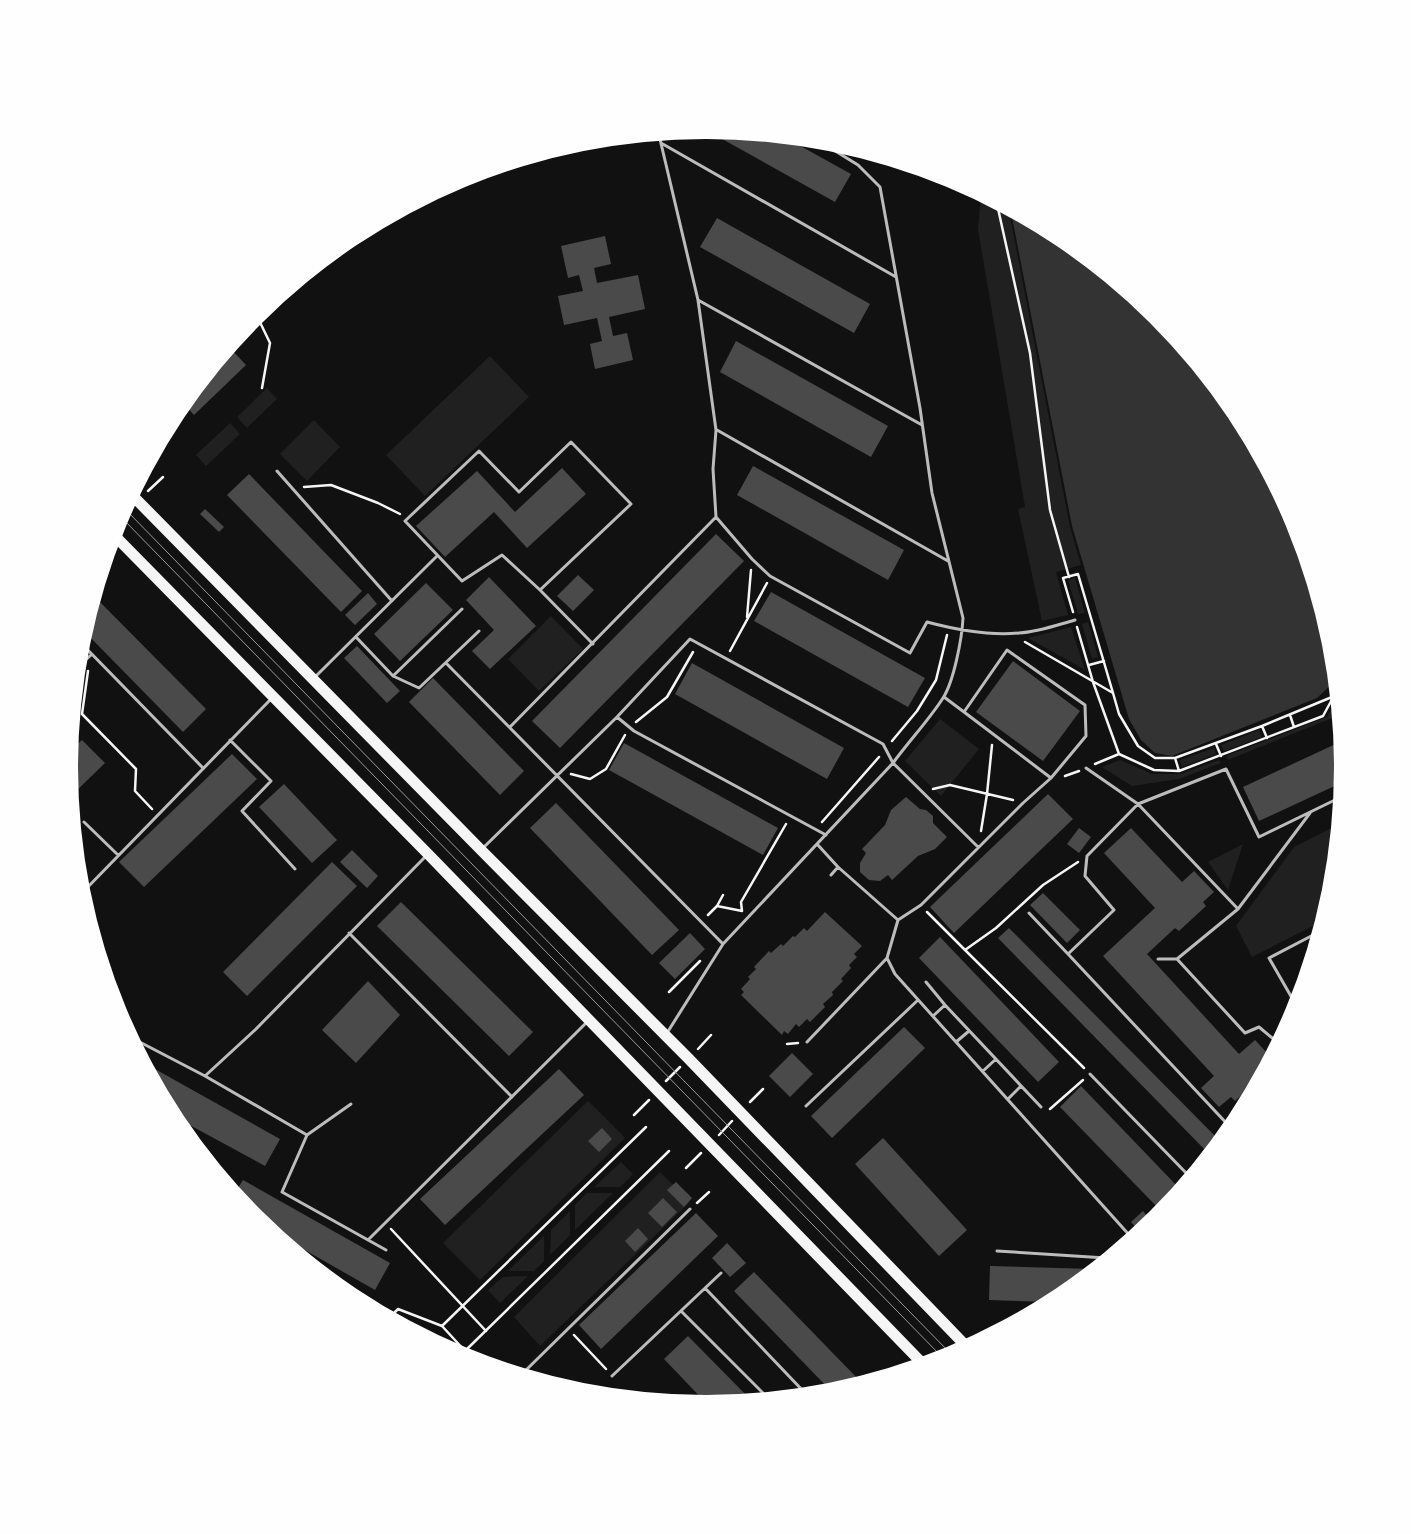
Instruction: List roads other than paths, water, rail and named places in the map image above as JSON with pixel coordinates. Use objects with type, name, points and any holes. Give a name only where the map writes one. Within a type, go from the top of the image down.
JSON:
[{"type":"main road","points":[[137,500],[688,1058],[961,1340]]},
{"type":"main road","points":[[120,541],[428,854],[917,1358]]},
{"type":"lane","points":[[661,143],[897,277]]},
{"type":"lane","points":[[661,143],[698,300],[716,430],[714,469],[716,517],[752,559],[770,576],[910,653],[927,622],[962,631],[1012,634],[1075,620]]},
{"type":"lane","points":[[666,1036],[723,944],[893,762],[944,697],[962,631],[962,618],[932,493],[897,277],[880,187],[858,165],[838,153]]},
{"type":"lane","points":[[698,300],[922,425]]},
{"type":"lane","points":[[716,430],[949,561]]},
{"type":"lane","points":[[540,590],[630,504],[571,442],[519,492],[479,450],[405,521],[462,581],[502,555],[540,590],[593,644]]},
{"type":"lane","points":[[277,471],[392,601]]},
{"type":"lane","points":[[510,728],[716,517]]},
{"type":"lane","points":[[312,679],[437,556]]},
{"type":"lane","points":[[393,676],[462,609]]},
{"type":"lane","points":[[356,637],[393,676],[419,688],[478,631]]},
{"type":"lane","points":[[481,850],[617,717],[690,639],[875,739],[887,748],[893,762],[978,847]]},
{"type":"lane","points":[[807,1042],[887,958],[898,920],[921,905],[1023,803],[1051,778],[1086,736],[1084,705],[1007,650],[964,712]]},
{"type":"lane","points":[[88,656],[90,654],[203,768]]},
{"type":"lane","points":[[446,662],[723,944]]},
{"type":"lane","points":[[89,885],[273,697]]},
{"type":"lane","points":[[944,697],[1051,778]]},
{"type":"lane","points":[[617,717],[634,731],[826,835]]},
{"type":"lane","points":[[230,740],[270,781],[242,811],[296,869]]},
{"type":"lane","points":[[1086,768],[1138,804],[1238,909]]},
{"type":"lane","points":[[1068,954],[1114,910],[1085,876],[1087,856],[1138,804],[1226,769],[1259,837],[1332,801]]},
{"type":"lane","points":[[1158,959],[1177,959],[1238,909],[1311,812]]},
{"type":"lane","points":[[84,822],[118,855]]},
{"type":"lane","points":[[817,844],[838,866],[898,920]]},
{"type":"lane","points":[[205,1076],[256,1029],[428,854]]},
{"type":"lane","points":[[830,875],[838,866]]},
{"type":"lane","points":[[1029,914],[1224,1121]]},
{"type":"lane","points":[[349,933],[512,1097]]},
{"type":"lane","points":[[1290,995],[1269,958],[1310,937]]},
{"type":"lane","points":[[887,958],[895,974],[1127,1233]]},
{"type":"lane","points":[[1177,959],[1245,1033],[1259,1027],[1272,1038]]},
{"type":"lane","points":[[926,982],[1041,1108]]},
{"type":"lane","points":[[806,1106],[918,1000]]},
{"type":"lane","points":[[933,1016],[945,1005]]},
{"type":"lane","points":[[368,1240],[588,1020]]},
{"type":"lane","points":[[956,1042],[969,1031]]},
{"type":"lane","points":[[141,1043],[205,1076],[307,1135]]},
{"type":"lane","points":[[983,1071],[996,1059]]},
{"type":"lane","points":[[1090,1074],[1185,1172]]},
{"type":"lane","points":[[1008,1099],[1021,1086]]},
{"type":"lane","points":[[351,1104],[307,1135],[282,1192],[386,1250]]},
{"type":"lane","points":[[527,1369],[690,1209]]},
{"type":"lane","points":[[997,1251],[1097,1257]]},
{"type":"lane","points":[[612,1376],[721,1273]]},
{"type":"lane","points":[[705,1288],[800,1388]]},
{"type":"lane","points":[[681,1311],[762,1392]]},
{"type":"tram line","points":[[131,515],[945,1348]]},
{"type":"tram line","points":[[127,523],[936,1351]]}]
